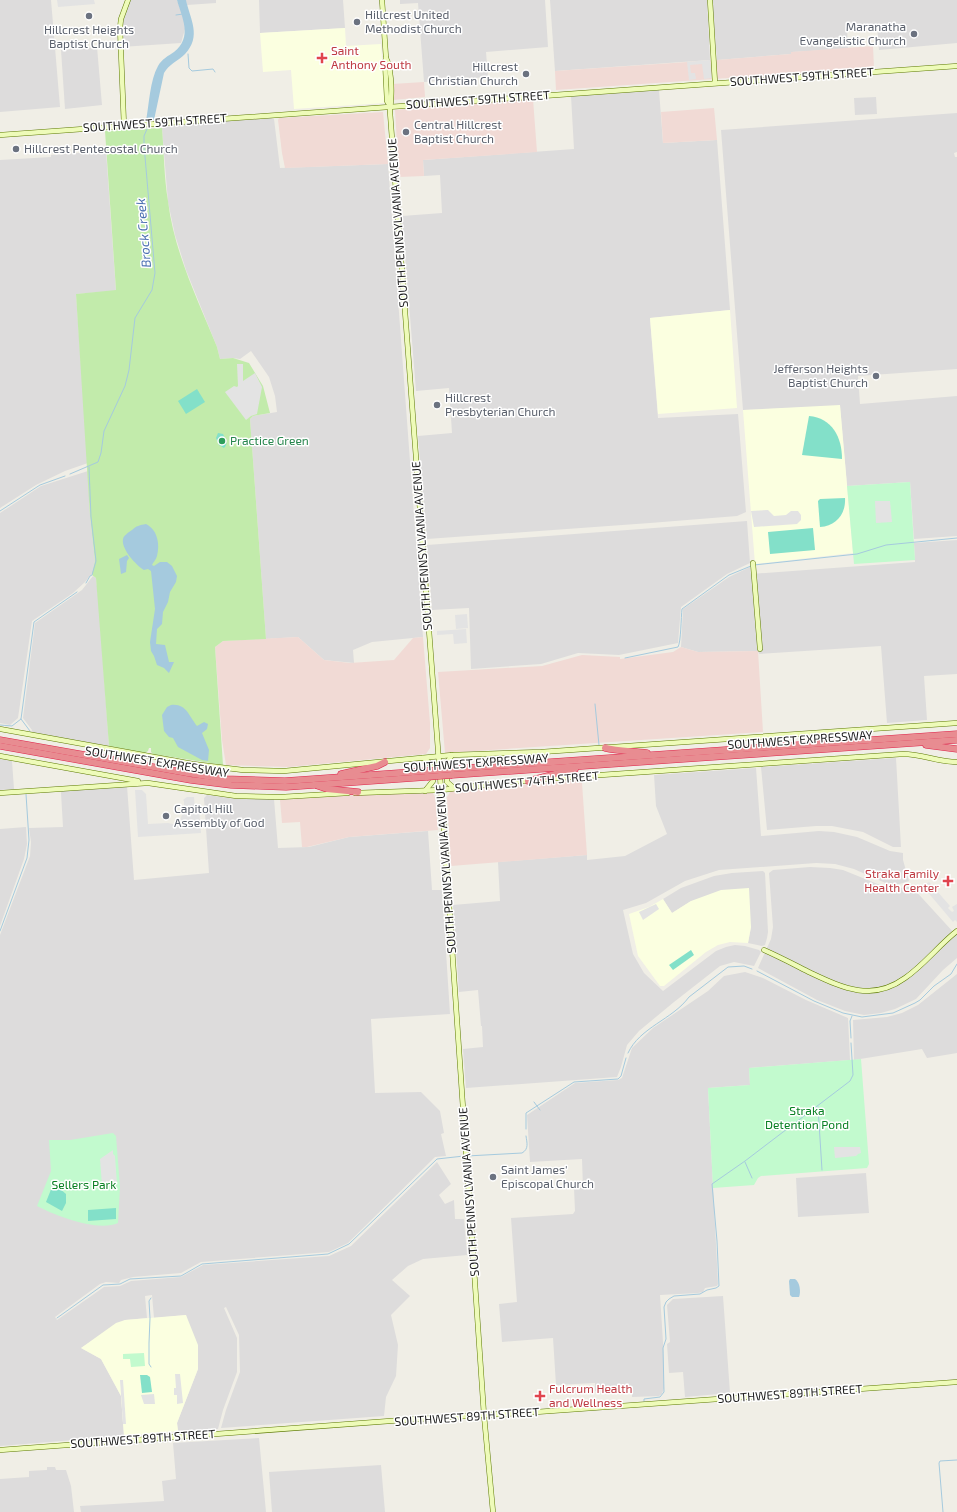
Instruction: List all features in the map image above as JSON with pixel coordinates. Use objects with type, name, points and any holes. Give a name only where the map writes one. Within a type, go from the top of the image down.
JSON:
[{"type":"highway","name":"SOUTHWEST EXPRESSWAY","points":[[0,746],[205,782],[260,787],[314,785],[654,755],[957,734]]},
{"type":"highway","name":"SOUTHWEST EXPRESSWAY","points":[[0,740],[219,778],[277,781],[427,774]]},
{"type":"highway","name":"SOUTHWEST EXPRESSWAY","points":[[452,772],[584,766],[957,740]]},
{"type":"highway","points":[[912,743],[957,749]]},
{"type":"highway","points":[[605,748],[636,751],[654,755]]},
{"type":"highway","points":[[328,778],[376,766],[385,762]]},
{"type":"highway","points":[[528,781],[542,776],[566,772],[584,766]]},
{"type":"highway","points":[[314,785],[327,789],[358,792]]},
{"type":"main road","points":[[124,126],[119,35],[121,19],[128,0]]},
{"type":"main road","name":"SOUTH PENNSYLVANIA AVENUE","points":[[382,0],[386,58],[388,62],[392,101],[390,106],[441,790],[484,1415],[493,1512]]},
{"type":"main road","points":[[710,0],[715,83]]},
{"type":"main road","name":"SOUTHWEST 59TH STREET","points":[[0,135],[957,66]]},
{"type":"main road","points":[[753,565],[760,648]]},
{"type":"main road","points":[[0,729],[144,755],[226,768],[262,771],[385,762],[438,756],[605,748],[957,723]]},
{"type":"main road","name":"SOUTHWEST 74TH STREET","points":[[0,793],[129,783],[148,783],[236,796],[281,797],[358,792],[441,790],[528,781],[903,754],[918,755],[942,761],[957,762]]},
{"type":"main road","points":[[0,756],[148,783]]},
{"type":"main road","points":[[452,756],[446,764],[447,782],[454,788]]},
{"type":"main road","points":[[422,758],[432,765],[433,782],[425,791]]},
{"type":"main road","points":[[764,950],[838,986],[852,990],[869,991],[888,987],[903,980],[957,931]]},
{"type":"main road","name":"SOUTHWEST 89TH STREET","points":[[0,1450],[957,1382]]},
{"type":"shaded area","points":[[0,0],[51,0],[60,107],[0,112]]},
{"type":"shaded area","points":[[57,0],[94,0],[95,4],[58,7]]},
{"type":"shaded area","points":[[129,0],[177,0],[184,19],[185,29],[181,43],[121,47],[122,24]]},
{"type":"shaded area","points":[[186,0],[216,0],[216,3],[187,5]]},
{"type":"shaded area","points":[[259,0],[343,0],[345,28],[260,33]]},
{"type":"shaded area","points":[[400,0],[545,0],[548,47],[486,52],[488,77],[424,82],[418,3],[400,4]]},
{"type":"shaded area","points":[[550,0],[707,0],[710,60],[555,71]]},
{"type":"shaded area","points":[[712,0],[957,0],[957,43],[879,50],[877,25],[847,27],[848,49],[792,52],[791,54],[717,60]]},
{"type":"shaded area","name":"Saint Anthony South","points":[[345,28],[346,46],[381,44],[385,103],[294,109],[291,70],[263,72],[260,33]]},
{"type":"shaded area","points":[[873,46],[874,68],[556,90],[555,71],[717,60],[791,54],[791,52]]},
{"type":"shaded area","points":[[97,47],[102,105],[65,109],[61,50]]},
{"type":"shaded area","points":[[710,60],[712,78],[704,79],[702,64],[690,65],[691,73],[695,73],[696,79],[689,80],[687,62]]},
{"type":"shaded area","points":[[424,82],[425,97],[393,100],[392,84]]},
{"type":"shaded area","points":[[659,90],[663,143],[717,140],[730,310],[650,318],[658,418],[738,414],[746,512],[737,516],[427,539],[418,436],[452,433],[449,388],[416,391],[402,216],[442,213],[440,175],[424,176],[423,160],[574,149],[571,96]]},
{"type":"shaded area","points":[[876,97],[877,114],[855,115],[854,98]]},
{"type":"shaded area","points":[[533,99],[537,152],[423,160],[424,176],[399,177],[395,110]]},
{"type":"shaded area","points":[[714,108],[717,140],[663,143],[661,112]]},
{"type":"shaded area","points":[[383,112],[388,164],[285,168],[278,120],[279,118]]},
{"type":"shaded area","points":[[957,113],[957,152],[954,153],[955,157],[957,157],[957,369],[858,376],[860,404],[957,396],[957,536],[914,539],[910,482],[847,486],[840,406],[743,410],[721,130]]},
{"type":"shaded area","points":[[274,119],[280,168],[388,164],[423,637],[372,642],[353,650],[354,663],[324,660],[298,637],[266,639],[250,419],[253,416],[277,412],[275,396],[269,377],[251,351],[240,359],[220,359],[217,347],[186,270],[175,235],[168,202],[162,128],[176,125]]},
{"type":"shaded area","points":[[106,151],[116,291],[76,294],[88,463],[65,471],[36,485],[0,508],[0,160],[51,157],[51,155]]},
{"type":"shaded area","points":[[730,310],[737,408],[658,414],[650,318]]},
{"type":"shaded area","points":[[237,364],[243,364],[243,381],[255,373],[262,387],[257,414],[246,420],[225,392],[234,386],[238,386]]},
{"type":"shaded area","points":[[840,405],[853,553],[755,564],[743,410]]},
{"type":"shaded area","points":[[88,471],[90,516],[95,561],[94,571],[73,593],[32,621],[18,718],[10,725],[0,723],[0,513],[41,486]]},
{"type":"shaded area","points":[[875,501],[890,501],[892,522],[876,523]]},
{"type":"shaded area","points":[[768,510],[774,516],[786,515],[791,511],[798,511],[801,515],[801,520],[797,524],[754,527],[751,511]]},
{"type":"shaded area","points":[[747,521],[750,563],[727,574],[681,607],[678,643],[619,655],[578,653],[541,664],[471,669],[469,608],[432,610],[427,545]]},
{"type":"shaded area","points":[[957,540],[957,674],[924,676],[927,720],[887,723],[881,646],[759,654],[758,651],[698,652],[681,647],[683,609],[729,577],[750,567],[751,574],[915,562],[914,543]]},
{"type":"shaded area","points":[[93,576],[96,578],[99,604],[109,746],[31,733],[32,730],[23,718],[35,623],[82,590]]},
{"type":"shaded area","points":[[467,614],[468,628],[456,629],[455,615]]},
{"type":"shaded area","points":[[466,629],[467,643],[454,644],[453,634],[437,635],[437,631]]},
{"type":"shaded area","points":[[298,637],[324,660],[350,663],[394,660],[413,638],[423,637],[430,723],[430,748],[426,754],[288,767],[226,765],[222,740],[215,647],[223,641]]},
{"type":"shaded area","points":[[681,647],[698,652],[758,651],[763,732],[445,753],[438,672],[542,666],[582,655],[620,657],[620,659],[673,652]]},
{"type":"shaded area","points":[[896,758],[901,847],[893,847],[863,832],[832,826],[767,830],[761,767]]},
{"type":"shaded area","points":[[0,759],[12,761],[14,789],[0,790]]},
{"type":"shaded area","points":[[756,768],[761,836],[819,831],[834,832],[857,837],[890,851],[903,853],[903,860],[909,881],[896,885],[890,885],[854,869],[835,864],[816,863],[719,870],[685,881],[646,903],[623,910],[633,954],[644,973],[663,991],[716,951],[735,945],[745,946],[761,952],[754,966],[734,962],[720,966],[674,1002],[639,1031],[627,1045],[617,1077],[466,1088],[463,1049],[483,1047],[482,1026],[478,990],[459,992],[453,905],[500,901],[498,862],[587,855],[587,860],[625,856],[667,834],[656,806],[654,775]]},
{"type":"shaded area","points":[[580,780],[582,783],[587,855],[451,866],[447,797],[451,791]]},
{"type":"shaded area","points":[[127,786],[134,880],[209,873],[204,798],[207,795],[236,799],[274,799],[278,848],[309,847],[349,837],[428,831],[432,890],[442,890],[450,1014],[371,1019],[375,1093],[421,1092],[440,1111],[444,1133],[441,1134],[446,1156],[435,1157],[348,1243],[329,1252],[201,1262],[181,1273],[133,1277],[121,1280],[119,1283],[106,1282],[100,1284],[55,1317],[57,1320],[104,1287],[120,1286],[131,1281],[181,1277],[203,1265],[329,1256],[351,1246],[437,1162],[451,1184],[439,1195],[445,1204],[454,1200],[455,1219],[464,1219],[467,1255],[423,1259],[408,1266],[392,1280],[410,1296],[391,1315],[398,1345],[396,1376],[386,1397],[384,1416],[221,1428],[240,1372],[239,1335],[226,1307],[224,1308],[237,1338],[237,1372],[223,1410],[218,1429],[178,1431],[177,1423],[198,1369],[186,1315],[154,1318],[152,1295],[145,1296],[147,1318],[125,1320],[81,1348],[101,1359],[121,1396],[124,1436],[0,1446],[0,935],[30,856],[31,842],[29,828],[63,827],[62,790]]},
{"type":"shaded area","points":[[135,790],[142,790],[146,794],[148,824],[168,823],[178,825],[184,810],[183,800],[187,797],[194,797],[195,809],[199,809],[201,833],[138,837]]},
{"type":"shaded area","points":[[433,793],[435,797],[438,830],[349,837],[302,847],[300,822],[282,823],[280,800],[357,795]]},
{"type":"shaded area","points":[[26,827],[27,844],[24,859],[0,926],[0,829]]},
{"type":"shaded area","points":[[810,867],[843,870],[890,889],[897,890],[906,886],[912,887],[955,934],[957,933],[957,958],[943,970],[916,999],[895,1009],[881,1013],[864,1015],[845,1011],[817,1000],[758,968],[771,939],[773,927],[769,873],[773,870]]},
{"type":"shaded area","points":[[763,871],[765,873],[768,932],[765,945],[762,946],[748,943],[751,927],[691,901],[672,913],[663,899],[681,888],[714,876]]},
{"type":"shaded area","points":[[929,882],[950,906],[948,908],[952,912],[954,911],[952,907],[957,904],[957,922],[955,920],[953,922],[926,890],[921,894],[918,891]]},
{"type":"shaded area","points":[[749,888],[751,927],[748,943],[730,942],[718,945],[706,952],[664,986],[660,986],[638,956],[629,914],[649,907],[663,899],[672,913],[691,901],[721,890]]},
{"type":"shaded area","points":[[656,904],[659,909],[643,920],[639,912]]},
{"type":"shaded area","points":[[745,972],[763,978],[806,1000],[848,1018],[850,1060],[749,1068],[750,1085],[708,1088],[718,1284],[717,1286],[705,1288],[703,1292],[698,1293],[660,1295],[664,1388],[662,1394],[659,1396],[632,1397],[632,1388],[595,1391],[595,1383],[556,1385],[553,1338],[502,1342],[499,1304],[517,1302],[511,1218],[573,1214],[575,1211],[574,1188],[583,1188],[582,1159],[530,1162],[527,1115],[575,1083],[618,1080],[622,1078],[632,1048],[653,1028],[708,991],[724,976]]},
{"type":"shaded area","points":[[957,974],[957,1053],[927,1058],[922,1049],[854,1060],[853,1020],[887,1017],[902,1013],[918,1005]]},
{"type":"shaded area","points":[[834,1147],[860,1147],[861,1153],[856,1156],[835,1158]]},
{"type":"shaded area","points":[[113,1150],[113,1154],[115,1156],[117,1184],[102,1185],[100,1159]]},
{"type":"shaded area","points":[[866,1173],[869,1213],[798,1217],[796,1178]]},
{"type":"shaded area","points":[[723,1296],[730,1393],[685,1397],[683,1372],[669,1373],[667,1344],[670,1342],[667,1305],[673,1299]]},
{"type":"shaded area","points":[[186,1315],[198,1345],[198,1369],[177,1423],[178,1431],[124,1436],[121,1396],[101,1359],[81,1348],[116,1323],[125,1320]]},
{"type":"shaded area","points":[[175,1374],[180,1374],[183,1403],[177,1404],[177,1395],[174,1395],[174,1388],[176,1388]]},
{"type":"shaded area","points":[[120,1380],[123,1380],[126,1424],[123,1424]]},
{"type":"shaded area","points":[[154,1394],[155,1404],[144,1404],[141,1395]]},
{"type":"shaded area","points":[[259,1438],[266,1512],[81,1512],[80,1506],[164,1501],[162,1481],[176,1479],[173,1443]]},
{"type":"shaded area","points":[[381,1465],[385,1512],[272,1512],[269,1472]]},
{"type":"shaded area","points":[[47,1467],[55,1467],[56,1470],[66,1470],[71,1486],[74,1512],[0,1512],[0,1479],[29,1477],[29,1471],[47,1470]]},
{"type":"green space","points":[[162,128],[166,183],[171,220],[188,276],[217,347],[220,359],[233,358],[249,363],[263,386],[270,413],[253,416],[250,419],[266,639],[223,641],[215,647],[223,765],[153,754],[151,752],[151,748],[149,748],[145,753],[109,746],[96,578],[92,575],[95,561],[90,516],[76,294],[116,290],[105,131]]},
{"type":"green space","points":[[197,389],[205,402],[186,414],[178,401]]},
{"type":"green space","points":[[809,416],[824,420],[834,430],[840,443],[842,459],[802,455]]},
{"type":"green space","name":"Practice Green","points":[[218,433],[223,434],[226,439],[224,448],[219,445],[216,438]]},
{"type":"green space","points":[[910,482],[915,560],[854,564],[847,486]]},
{"type":"green space","points":[[845,498],[844,509],[839,518],[831,524],[820,527],[818,501],[820,499]]},
{"type":"green space","points":[[813,528],[815,550],[770,554],[768,532]]},
{"type":"green space","points":[[691,950],[694,955],[673,970],[669,965]]},
{"type":"green space","name":"Straka Detention Pond","points":[[861,1059],[869,1164],[867,1168],[761,1176],[754,1185],[713,1188],[708,1088],[750,1085],[749,1068]]},
{"type":"green space","name":"Sellers Park","points":[[113,1133],[116,1136],[120,1187],[118,1223],[100,1226],[77,1222],[37,1206],[51,1171],[49,1140],[70,1140]]},
{"type":"green space","points":[[52,1187],[59,1188],[66,1194],[66,1203],[62,1211],[46,1202]]},
{"type":"green space","points":[[116,1208],[116,1219],[88,1221],[88,1210]]},
{"type":"green space","points":[[144,1353],[145,1366],[131,1367],[130,1359],[123,1359],[123,1354]]},
{"type":"green space","points":[[140,1375],[147,1375],[150,1377],[152,1392],[142,1393]]},
{"type":"water","points":[[177,0],[186,0],[192,21],[194,34],[193,41],[185,54],[168,67],[164,73],[154,120],[146,121],[151,85],[155,72],[161,61],[180,46],[185,34],[183,20]]},
{"type":"water","points":[[146,524],[156,534],[158,543],[157,556],[152,565],[154,566],[160,562],[167,562],[172,566],[177,576],[176,582],[170,592],[168,602],[163,612],[162,624],[157,629],[156,644],[165,645],[169,662],[174,662],[169,673],[164,668],[157,665],[151,651],[150,642],[155,609],[151,571],[148,569],[144,570],[137,564],[127,552],[123,543],[123,539],[126,534],[140,525]]},
{"type":"water","points":[[127,555],[129,558],[127,561],[126,572],[121,574],[119,559]]},
{"type":"water","points":[[171,705],[184,708],[197,726],[204,722],[208,724],[207,729],[202,733],[209,750],[208,761],[202,760],[178,747],[173,738],[169,737],[164,731],[162,715],[167,707]]},
{"type":"water","points":[[790,1279],[795,1279],[798,1282],[800,1290],[799,1297],[792,1297],[790,1295]]},
{"type":"waterway","points":[[176,15],[183,14]]},
{"type":"waterway","points":[[188,54],[189,68],[192,71],[213,69],[215,72]]},
{"type":"waterway","name":"Brock Creek","points":[[70,474],[98,462],[101,453],[104,431],[125,386],[129,370],[135,318],[152,290],[155,273],[144,145],[144,136],[147,129]]},
{"type":"waterway","points":[[86,583],[92,575],[96,561],[91,517],[89,467]]},
{"type":"waterway","name":"Brock Creek","points":[[0,511],[40,485],[65,476]]},
{"type":"waterway","points":[[754,565],[857,554],[886,545],[957,538]]},
{"type":"waterway","points":[[625,658],[678,647],[682,609],[729,575],[751,566]]},
{"type":"waterway","points":[[0,725],[12,726],[21,719],[34,622],[77,592]]},
{"type":"waterway","points":[[595,704],[599,745]]},
{"type":"waterway","points":[[21,719],[30,731]]},
{"type":"waterway","points":[[0,931],[27,858],[29,840],[26,794]]},
{"type":"waterway","points":[[757,971],[814,1001],[843,1013],[862,1017],[893,1013],[915,1003],[934,986],[951,974],[957,964]]},
{"type":"waterway","points":[[628,1053],[633,1044],[648,1030],[674,1012],[689,997],[728,967],[744,966],[752,969]]},
{"type":"waterway","points":[[851,1038],[850,1021],[852,1016]]},
{"type":"waterway","points":[[644,1401],[644,1399],[660,1397],[664,1392],[663,1348],[666,1339],[664,1307],[666,1302],[674,1296],[700,1294],[719,1286],[712,1184],[745,1161],[850,1081],[853,1075],[851,1043]]},
{"type":"waterway","points":[[526,1129],[526,1113],[574,1082],[618,1079],[621,1076],[626,1058]]},
{"type":"waterway","points":[[534,1102],[540,1110]]},
{"type":"waterway","points":[[818,1107],[822,1170]]},
{"type":"waterway","points":[[467,1156],[522,1153],[527,1148],[526,1136]]},
{"type":"waterway","points":[[57,1318],[103,1285],[120,1284],[130,1279],[181,1276],[202,1264],[328,1254],[349,1244],[437,1159],[464,1156]]},
{"type":"waterway","points":[[745,1162],[752,1178]]},
{"type":"waterway","points":[[151,1298],[149,1301],[149,1364],[151,1367]]},
{"type":"waterway","points":[[943,1512],[939,1463],[940,1461],[957,1460]]},
{"type":"place","name":"Hillcrest Heights Baptist Church","points":[[89,16]]},
{"type":"place","name":"Hillcrest United Methodist Church","points":[[357,22]]},
{"type":"place","name":"Maranatha Evangelistic Church","points":[[914,34]]},
{"type":"place","name":"Saint Anthony South","points":[[322,58]]},
{"type":"place","name":"Hillcrest Christian Church","points":[[526,74]]},
{"type":"place","name":"Central Hillcrest Baptist Church","points":[[406,132]]},
{"type":"place","name":"Hillcrest Pentecostal Church","points":[[16,149]]},
{"type":"place","name":"Jefferson Heights Baptist Church","points":[[876,376]]},
{"type":"place","name":"Hillcrest Presbyterian Church","points":[[437,405]]},
{"type":"place","name":"Practice Green","points":[[222,441]]},
{"type":"place","name":"Capitol Hill Assembly of God","points":[[166,816]]},
{"type":"place","name":"Straka Family Health Center","points":[[948,881]]},
{"type":"place","name":"Saint James' Episcopal Church","points":[[493,1177]]},
{"type":"place","name":"Fulcrum Health and Wellness","points":[[540,1396]]}]
